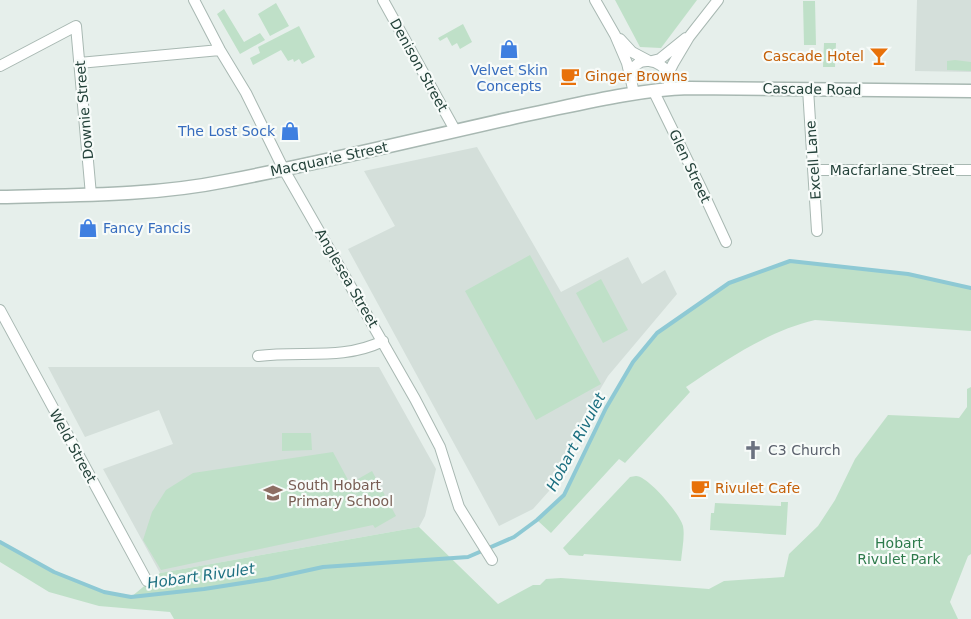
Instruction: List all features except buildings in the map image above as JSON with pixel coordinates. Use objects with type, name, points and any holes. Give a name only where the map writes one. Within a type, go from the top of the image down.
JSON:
[{"type":"street","name":"Anglesea Street","points":[[195,0],[220,50],[246,93],[284,168],[383,341],[440,447],[459,507],[492,560]]},
{"type":"street","name":"Denison Street","points":[[383,0],[455,130]]},
{"type":"street","points":[[595,0],[615,35],[631,75],[634,93]]},
{"type":"street","points":[[669,82],[671,68],[689,36],[718,0]]},
{"type":"street","name":"Downie Street","points":[[0,66],[76,26],[91,195]]},
{"type":"street","points":[[615,35],[632,52],[665,68],[669,82]]},
{"type":"street","points":[[631,75],[632,70],[638,64],[660,60],[689,36]]},
{"type":"street","points":[[79,63],[220,50]]},
{"type":"street","name":"Cascade Road","points":[[654,90],[669,82],[808,89],[971,91]]},
{"type":"street","name":"Excell Lane","points":[[808,89],[817,231]]},
{"type":"street","name":"Macquarie Street","points":[[0,197],[91,195],[184,188],[226,181],[455,130],[654,90]]},
{"type":"street","name":"Glen Street","points":[[654,90],[726,242]]},
{"type":"street","name":"Macfarlane Street","points":[[814,170],[971,170]]},
{"type":"street","name":"Weld Street","points":[[0,310],[147,581]]},
{"type":"street","points":[[258,356],[344,353],[368,348],[383,341]]},
{"type":"shaded area","points":[[917,0],[971,0],[971,72],[915,71]]},
{"type":"shaded area","points":[[477,147],[561,292],[628,257],[642,284],[665,270],[677,294],[608,376],[576,430],[557,482],[533,509],[499,526],[348,249],[395,226],[364,171]]},
{"type":"shaded area","name":"South Hobart Primary School","points":[[48,367],[379,367],[436,469],[425,516],[419,527],[160,573],[103,469],[173,444],[159,410],[85,437]]},
{"type":"green space","points":[[615,0],[697,0],[661,48],[640,47]]},
{"type":"green space","points":[[803,1],[815,1],[816,45],[804,45]]},
{"type":"green space","points":[[276,3],[289,26],[270,36],[258,14]]},
{"type":"green space","points":[[224,9],[244,42],[260,33],[265,40],[240,54],[217,14]]},
{"type":"green space","points":[[463,24],[472,42],[460,49],[457,43],[452,46],[447,37],[440,41],[438,38]]},
{"type":"green space","points":[[299,26],[315,57],[302,64],[299,59],[294,62],[293,59],[288,61],[281,50],[253,65],[250,58],[260,53],[258,47]]},
{"type":"green space","points":[[824,43],[836,43],[835,67],[823,67]]},
{"type":"green space","points":[[947,61],[971,62],[971,71],[947,70]]},
{"type":"green space","points":[[530,255],[601,384],[536,420],[465,291]]},
{"type":"green space","points":[[790,261],[908,274],[971,288],[971,331],[815,320],[781,331],[764,339],[686,387],[690,392],[625,463],[619,459],[551,533],[537,520],[564,495],[606,408],[633,362],[657,334],[729,283]]},
{"type":"green space","points":[[601,279],[628,330],[603,343],[576,293]]},
{"type":"green space","name":"Hobart Rivulet Park","points":[[971,387],[971,554],[968,556],[950,602],[958,619],[174,619],[170,612],[99,606],[49,592],[0,562],[0,542],[54,572],[104,592],[131,597],[160,573],[419,527],[498,604],[533,585],[540,585],[546,579],[561,578],[709,589],[724,581],[784,577],[789,554],[818,526],[835,500],[855,459],[888,415],[959,418],[967,407],[967,389]]},
{"type":"green space","points":[[282,433],[311,433],[312,450],[282,451]]},
{"type":"green space","points":[[333,452],[361,504],[351,483],[372,471],[396,516],[375,528],[373,525],[161,570],[143,540],[152,512],[166,490],[193,473]]},
{"type":"green space","points":[[636,476],[648,482],[670,505],[681,520],[684,534],[681,561],[584,554],[583,556],[569,555],[563,548],[630,477]]},
{"type":"green space","points":[[781,502],[788,502],[786,535],[710,530],[711,513],[714,513],[715,503],[781,506]]},
{"type":"waterway","name":"Hobart Rivulet","points":[[0,542],[54,572],[104,592],[131,597],[204,589],[268,579],[323,567],[468,557],[514,537],[537,520],[564,495],[606,408],[633,362],[657,333],[729,283],[790,261],[908,274],[971,288]]},
{"type":"place","name":"Velvet Skin Concepts","points":[[509,49]]},
{"type":"place","name":"Cascade Hotel","points":[[879,56]]},
{"type":"place","name":"Ginger Browns","points":[[570,76]]},
{"type":"place","name":"The Lost Sock","points":[[290,131]]},
{"type":"place","name":"Fancy Fancis","points":[[88,228]]},
{"type":"place","name":"C3 Church","points":[[753,450]]},
{"type":"place","name":"Rivulet Cafe","points":[[700,488]]},
{"type":"place","name":"South Hobart Primary School","points":[[273,493]]}]
